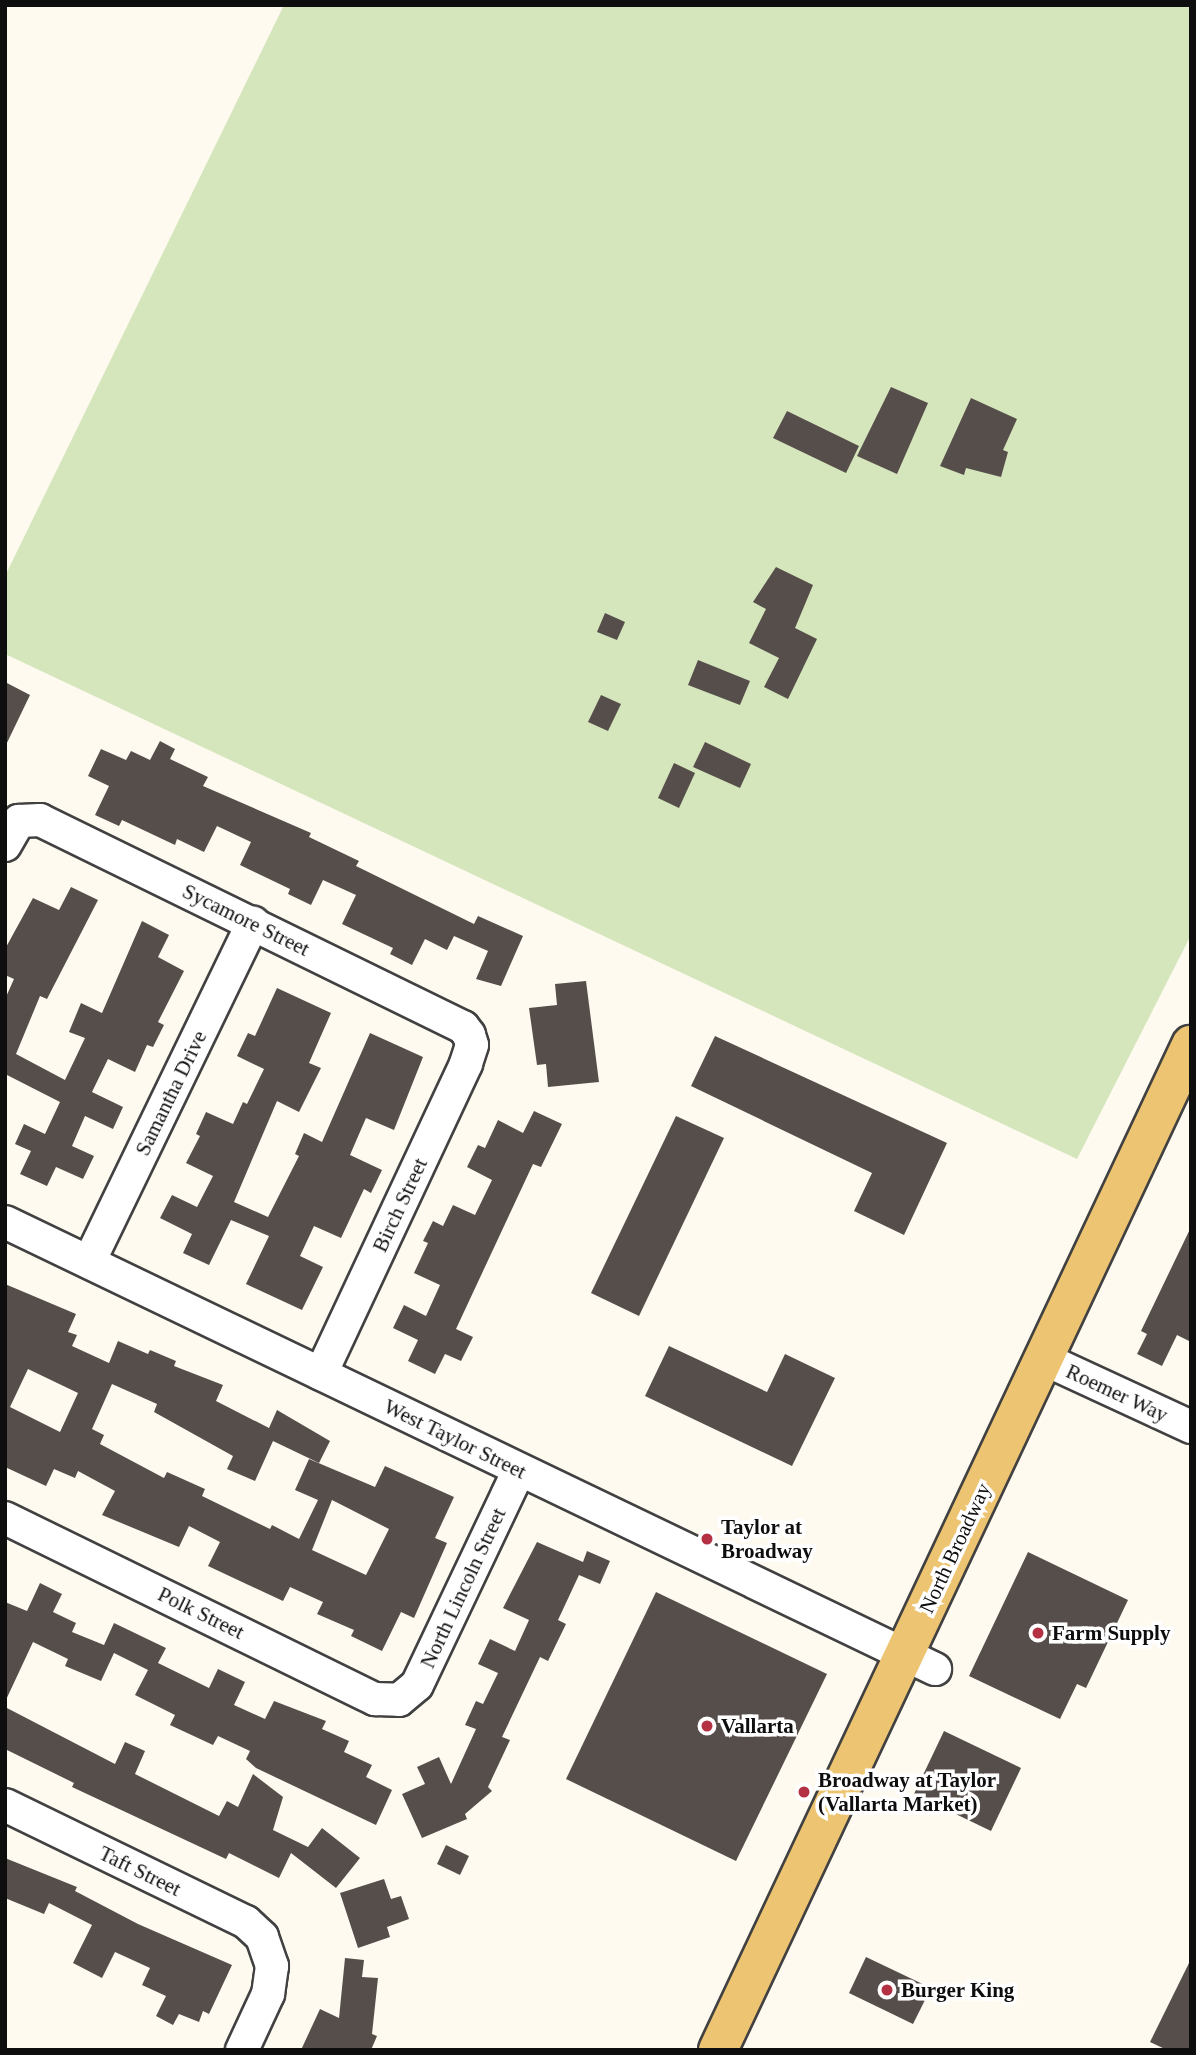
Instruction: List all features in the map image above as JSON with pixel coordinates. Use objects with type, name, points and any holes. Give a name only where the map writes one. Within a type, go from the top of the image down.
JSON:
[{"type":"main road","name":"North Broadway","points":[[718,2050],[920,1661],[1044,1359],[1191,1045]]},
{"type":"street","name":"Sycamore Street","points":[[12,833],[40,820],[463,1027],[469,1035]]},
{"type":"street","name":"Samantha Drive","points":[[89,1262],[253,923]]},
{"type":"street","name":"Birch Street","points":[[321,1374],[466,1064],[472,1045],[469,1035]]},
{"type":"street","name":"West Taylor Street","points":[[5,1222],[920,1661]]},
{"type":"street","name":"Roemer Way","points":[[1044,1359],[1191,1427]]},
{"type":"street","name":"North Lincoln Street","points":[[399,1700],[417,1685],[519,1470]]},
{"type":"street","name":"Polk Street","points":[[5,1518],[375,1699],[399,1700]]},
{"type":"street","name":"Taft Street","points":[[5,1805],[246,1922],[268,1946],[272,1966],[268,1994],[242,2050]]},
{"type":"green space","points":[[284,5],[1191,5],[1191,935],[1077,1159],[5,654],[5,576]]},
{"type":"building","points":[[891,387],[928,403],[897,474],[857,456]]},
{"type":"building","points":[[971,398],[1017,419],[1003,450],[1008,452],[1001,477],[966,468],[964,475],[940,466]]},
{"type":"building","points":[[787,411],[859,446],[846,473],[773,438]]},
{"type":"building","points":[[776,567],[813,585],[795,628],[817,639],[788,699],[764,687],[779,658],[749,643],[766,609],[753,602]]},
{"type":"building","points":[[605,613],[625,622],[617,640],[597,632]]},
{"type":"building","points":[[698,660],[750,681],[740,705],[688,685]]},
{"type":"building","points":[[5,682],[30,695],[5,747]]},
{"type":"building","points":[[601,695],[621,704],[608,731],[588,722]]},
{"type":"building","points":[[160,741],[175,749],[170,759],[208,777],[203,786],[311,833],[309,837],[359,861],[356,866],[474,924],[478,916],[523,936],[501,986],[476,979],[488,951],[454,936],[447,950],[425,939],[412,965],[390,954],[393,948],[342,924],[356,895],[323,880],[311,905],[288,894],[290,889],[240,865],[251,842],[217,826],[204,852],[177,839],[175,845],[122,820],[119,826],[95,815],[109,786],[88,776],[101,749],[126,760],[131,751],[150,760]]},
{"type":"building","points":[[705,742],[751,764],[740,788],[693,767]]},
{"type":"building","points":[[674,763],[695,773],[679,808],[658,798]]},
{"type":"building","points":[[71,887],[98,900],[47,999],[40,996],[16,1054],[65,1080],[85,1038],[69,1032],[81,1003],[102,1013],[142,921],[169,935],[158,957],[184,971],[158,1022],[164,1025],[153,1047],[147,1045],[135,1072],[108,1059],[92,1092],[123,1107],[113,1129],[85,1116],[72,1146],[94,1156],[83,1179],[56,1167],[47,1186],[20,1174],[31,1151],[15,1144],[24,1124],[45,1134],[60,1102],[7,1075],[5,1079],[5,999],[14,979],[5,975],[5,949],[33,898],[59,910]]},
{"type":"building","points":[[586,981],[599,1082],[548,1087],[546,1064],[537,1065],[529,1008],[557,1005],[555,984]]},
{"type":"building","points":[[277,988],[331,1013],[309,1063],[321,1068],[299,1112],[277,1101],[234,1202],[268,1217],[299,1156],[295,1154],[304,1133],[322,1142],[370,1033],[423,1057],[394,1130],[366,1118],[350,1155],[382,1170],[371,1193],[364,1189],[341,1238],[314,1226],[300,1256],[323,1267],[302,1310],[246,1284],[269,1236],[231,1220],[209,1265],[183,1253],[192,1234],[160,1218],[172,1195],[197,1207],[213,1176],[186,1163],[200,1136],[196,1134],[206,1112],[233,1124],[243,1102],[247,1104],[264,1069],[237,1056],[248,1033],[255,1036]]},
{"type":"building","points":[[715,1036],[947,1143],[904,1235],[854,1211],[872,1173],[691,1086]]},
{"type":"building","points":[[534,1111],[562,1124],[541,1167],[533,1164],[456,1329],[473,1337],[461,1361],[445,1354],[435,1374],[408,1361],[418,1340],[393,1328],[404,1305],[426,1316],[440,1285],[414,1273],[428,1243],[423,1241],[433,1221],[443,1226],[453,1205],[475,1215],[492,1180],[467,1167],[478,1145],[485,1148],[498,1120],[523,1133]]},
{"type":"building","points":[[676,1116],[724,1138],[639,1316],[591,1293]]},
{"type":"building","points":[[1191,1227],[1191,1342],[1177,1335],[1162,1366],[1137,1354],[1147,1334],[1141,1331]]},
{"type":"building","points":[[5,1284],[76,1314],[68,1332],[77,1335],[72,1346],[109,1363],[118,1341],[148,1354],[150,1350],[176,1361],[174,1366],[223,1385],[216,1401],[269,1428],[277,1410],[330,1441],[319,1463],[273,1441],[255,1481],[227,1469],[233,1456],[154,1412],[157,1404],[112,1384],[92,1429],[104,1435],[100,1444],[164,1478],[167,1472],[205,1489],[202,1496],[270,1529],[272,1525],[299,1539],[318,1500],[295,1490],[309,1459],[375,1487],[385,1466],[454,1497],[435,1538],[447,1543],[414,1618],[401,1612],[382,1651],[351,1636],[354,1630],[317,1614],[323,1602],[290,1587],[283,1601],[208,1566],[220,1542],[189,1526],[179,1547],[102,1515],[115,1491],[78,1471],[75,1478],[54,1469],[46,1486],[5,1467]],"holes":[[[28,1369],[78,1393],[60,1432],[10,1407]],[[332,1500],[389,1529],[366,1575],[312,1550]]]},
{"type":"building","points":[[669,1346],[767,1392],[785,1354],[835,1378],[792,1466],[645,1396]]},
{"type":"building","points":[[537,1542],[583,1562],[587,1551],[610,1561],[600,1584],[579,1575],[558,1620],[566,1624],[548,1661],[540,1657],[502,1737],[510,1740],[488,1787],[492,1791],[465,1814],[467,1819],[422,1838],[402,1794],[425,1784],[417,1767],[439,1757],[451,1784],[476,1729],[465,1725],[476,1701],[483,1704],[498,1673],[478,1664],[490,1639],[515,1651],[529,1620],[503,1608]]},
{"type":"building","name":"Farm Supply","points":[[1028,1552],[1128,1600],[1086,1688],[1077,1684],[1060,1719],[969,1676]]},
{"type":"building","points":[[40,1583],[62,1594],[53,1612],[76,1623],[72,1632],[104,1645],[114,1623],[166,1648],[158,1663],[209,1688],[218,1669],[245,1682],[234,1705],[265,1719],[274,1701],[326,1721],[322,1729],[349,1741],[344,1752],[372,1765],[366,1777],[392,1790],[376,1825],[256,1768],[246,1759],[250,1751],[218,1736],[213,1745],[170,1725],[175,1715],[135,1695],[148,1670],[114,1653],[101,1681],[65,1666],[68,1659],[33,1642],[5,1702],[5,1602],[27,1611]]},
{"type":"building","points":[[656,1592],[827,1674],[736,1861],[566,1779]]},
{"type":"building","points":[[5,1707],[115,1764],[125,1742],[145,1751],[135,1774],[219,1816],[227,1801],[238,1807],[253,1774],[283,1797],[273,1830],[308,1847],[322,1828],[360,1858],[336,1888],[291,1853],[279,1878],[229,1853],[226,1859],[72,1787],[74,1783],[5,1749]]},
{"type":"building","points":[[944,1731],[1021,1768],[991,1831],[914,1794]]},
{"type":"building","points":[[446,1845],[469,1856],[460,1875],[437,1864]]},
{"type":"building","points":[[5,1858],[77,1887],[75,1891],[138,1924],[232,1965],[209,2014],[203,2011],[199,2022],[179,2014],[173,2025],[156,2016],[166,1996],[142,1985],[150,1968],[115,1952],[102,1978],[73,1963],[92,1925],[49,1903],[44,1914],[5,1898]]},
{"type":"building","points":[[384,1879],[391,1899],[401,1896],[409,1919],[387,1927],[390,1937],[358,1948],[340,1893]]},
{"type":"building","points":[[866,1957],[931,1988],[913,2024],[849,1993]]},
{"type":"building","points":[[345,1958],[364,1960],[362,1977],[378,1978],[372,2034],[377,2036],[371,2050],[301,2050],[320,2009],[339,2018]]},
{"type":"building","points":[[1191,1959],[1191,2050],[1167,2050],[1150,2042]]},
{"type":"place","name":"Taylor at Broadway","points":[[707,1539]]},
{"type":"place","name":"Farm Supply","points":[[1038,1633]]},
{"type":"place","name":"Vallarta","points":[[707,1726]]},
{"type":"place","name":"Broadway at Taylor (Vallarta Market)","points":[[804,1792]]},
{"type":"place","name":"Burger King","points":[[887,1990]]}]
